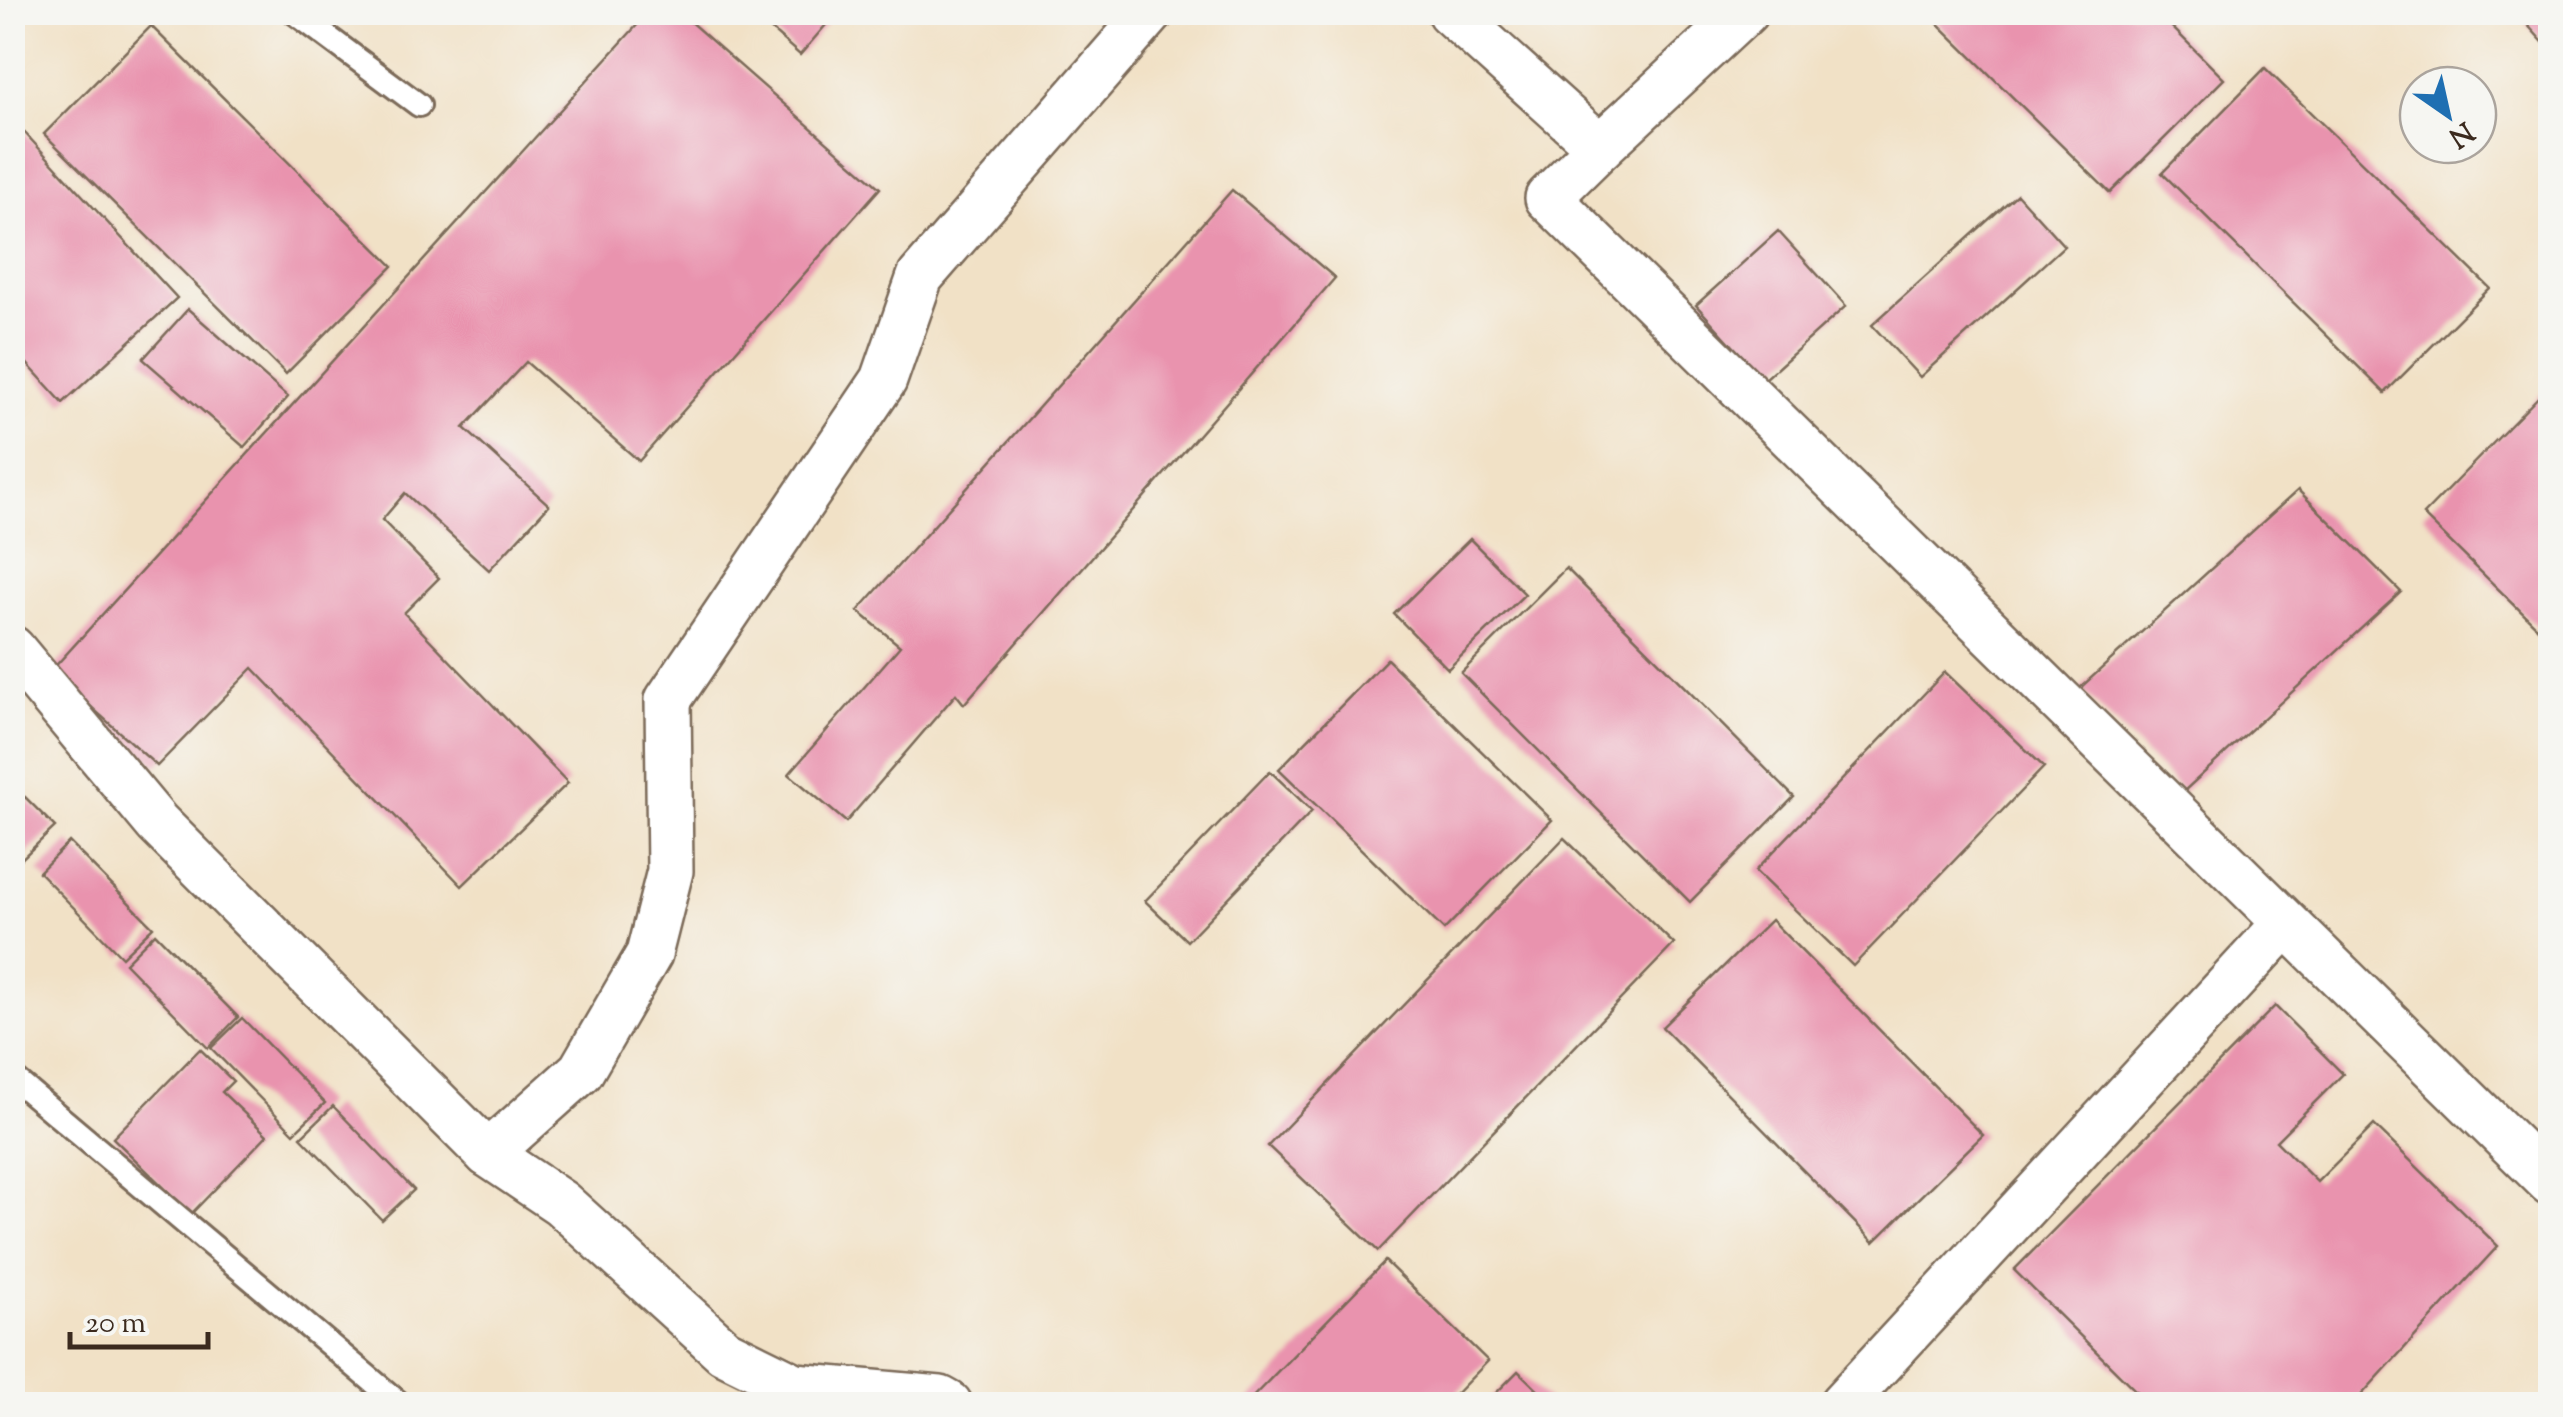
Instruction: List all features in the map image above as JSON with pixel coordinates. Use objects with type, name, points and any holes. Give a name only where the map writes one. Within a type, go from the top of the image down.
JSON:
[{"type":"street","points":[[488,1154],[581,1071],[649,954],[670,871],[668,700],[884,380],[920,277],[1151,12]]},
{"type":"street","points":[[1450,12],[1600,147]]},
{"type":"street","points":[[1745,12],[1548,198],[2550,1182]]},
{"type":"street","points":[[12,649],[157,823],[488,1154],[560,1203],[724,1351],[804,1395],[940,1399],[948,1404]]},
{"type":"street","points":[[1842,1404],[2285,924]]},
{"type":"lane","points":[[294,12],[419,105]]},
{"type":"lane","points":[[12,1077],[400,1404]]},
{"type":"building","points":[[649,12],[679,12],[880,188],[639,461],[526,362],[464,428],[549,505],[489,570],[405,493],[382,520],[439,578],[404,613],[568,783],[462,886],[253,668],[157,766],[51,671]]},
{"type":"building","points":[[751,12],[837,12],[800,55]]},
{"type":"building","points":[[1926,12],[2157,12],[2224,79],[2110,193]]},
{"type":"building","points":[[2516,12],[2550,12],[2550,50]]},
{"type":"building","points":[[151,26],[393,266],[286,374],[44,134]]},
{"type":"building","points":[[2265,68],[2490,288],[2385,393],[2162,173]]},
{"type":"building","points":[[12,119],[177,298],[63,403],[12,347]]},
{"type":"building","points":[[1232,190],[1335,278],[964,704],[956,694],[846,822],[789,774],[900,646],[858,611]]},
{"type":"building","points":[[2017,194],[2064,246],[1920,377],[1872,325]]},
{"type":"building","points":[[1778,231],[1846,306],[1764,380],[1696,305]]},
{"type":"building","points":[[188,309],[288,397],[244,447],[143,359]]},
{"type":"building","points":[[2550,385],[2550,636],[2548,638],[2423,515]]},
{"type":"building","points":[[2298,490],[2401,592],[2183,792],[2080,688]]},
{"type":"building","points":[[1470,539],[1525,594],[1448,669],[1394,614]]},
{"type":"building","points":[[1566,568],[1794,797],[1690,902],[1461,673]]},
{"type":"building","points":[[1387,659],[1552,820],[1444,930],[1279,769]]},
{"type":"building","points":[[1945,672],[2044,767],[1853,966],[1755,871]]},
{"type":"building","points":[[1270,771],[1312,811],[1187,941],[1145,901]]},
{"type":"building","points":[[25,797],[55,827],[12,868],[12,809]]},
{"type":"building","points":[[1564,838],[1674,944],[1378,1251],[1268,1146]]},
{"type":"building","points":[[69,842],[153,927],[122,957],[39,872]]},
{"type":"building","points":[[1771,920],[1983,1135],[1874,1242],[1662,1027]]},
{"type":"building","points":[[155,933],[238,1017],[208,1048],[125,963]]},
{"type":"building","points":[[2275,1006],[2343,1074],[2276,1141],[2317,1182],[2374,1125],[2498,1246],[2353,1404],[2149,1404],[2014,1270]]},
{"type":"building","points":[[242,1018],[325,1103],[294,1133],[211,1048]]},
{"type":"building","points":[[200,1049],[233,1081],[222,1092],[267,1135],[191,1214],[113,1138]]},
{"type":"building","points":[[333,1106],[414,1190],[382,1220],[301,1137]]},
{"type":"building","points":[[1385,1261],[1488,1361],[1446,1404],[1246,1404]]},
{"type":"building","points":[[1518,1371],[1552,1404],[1485,1404]]}]
